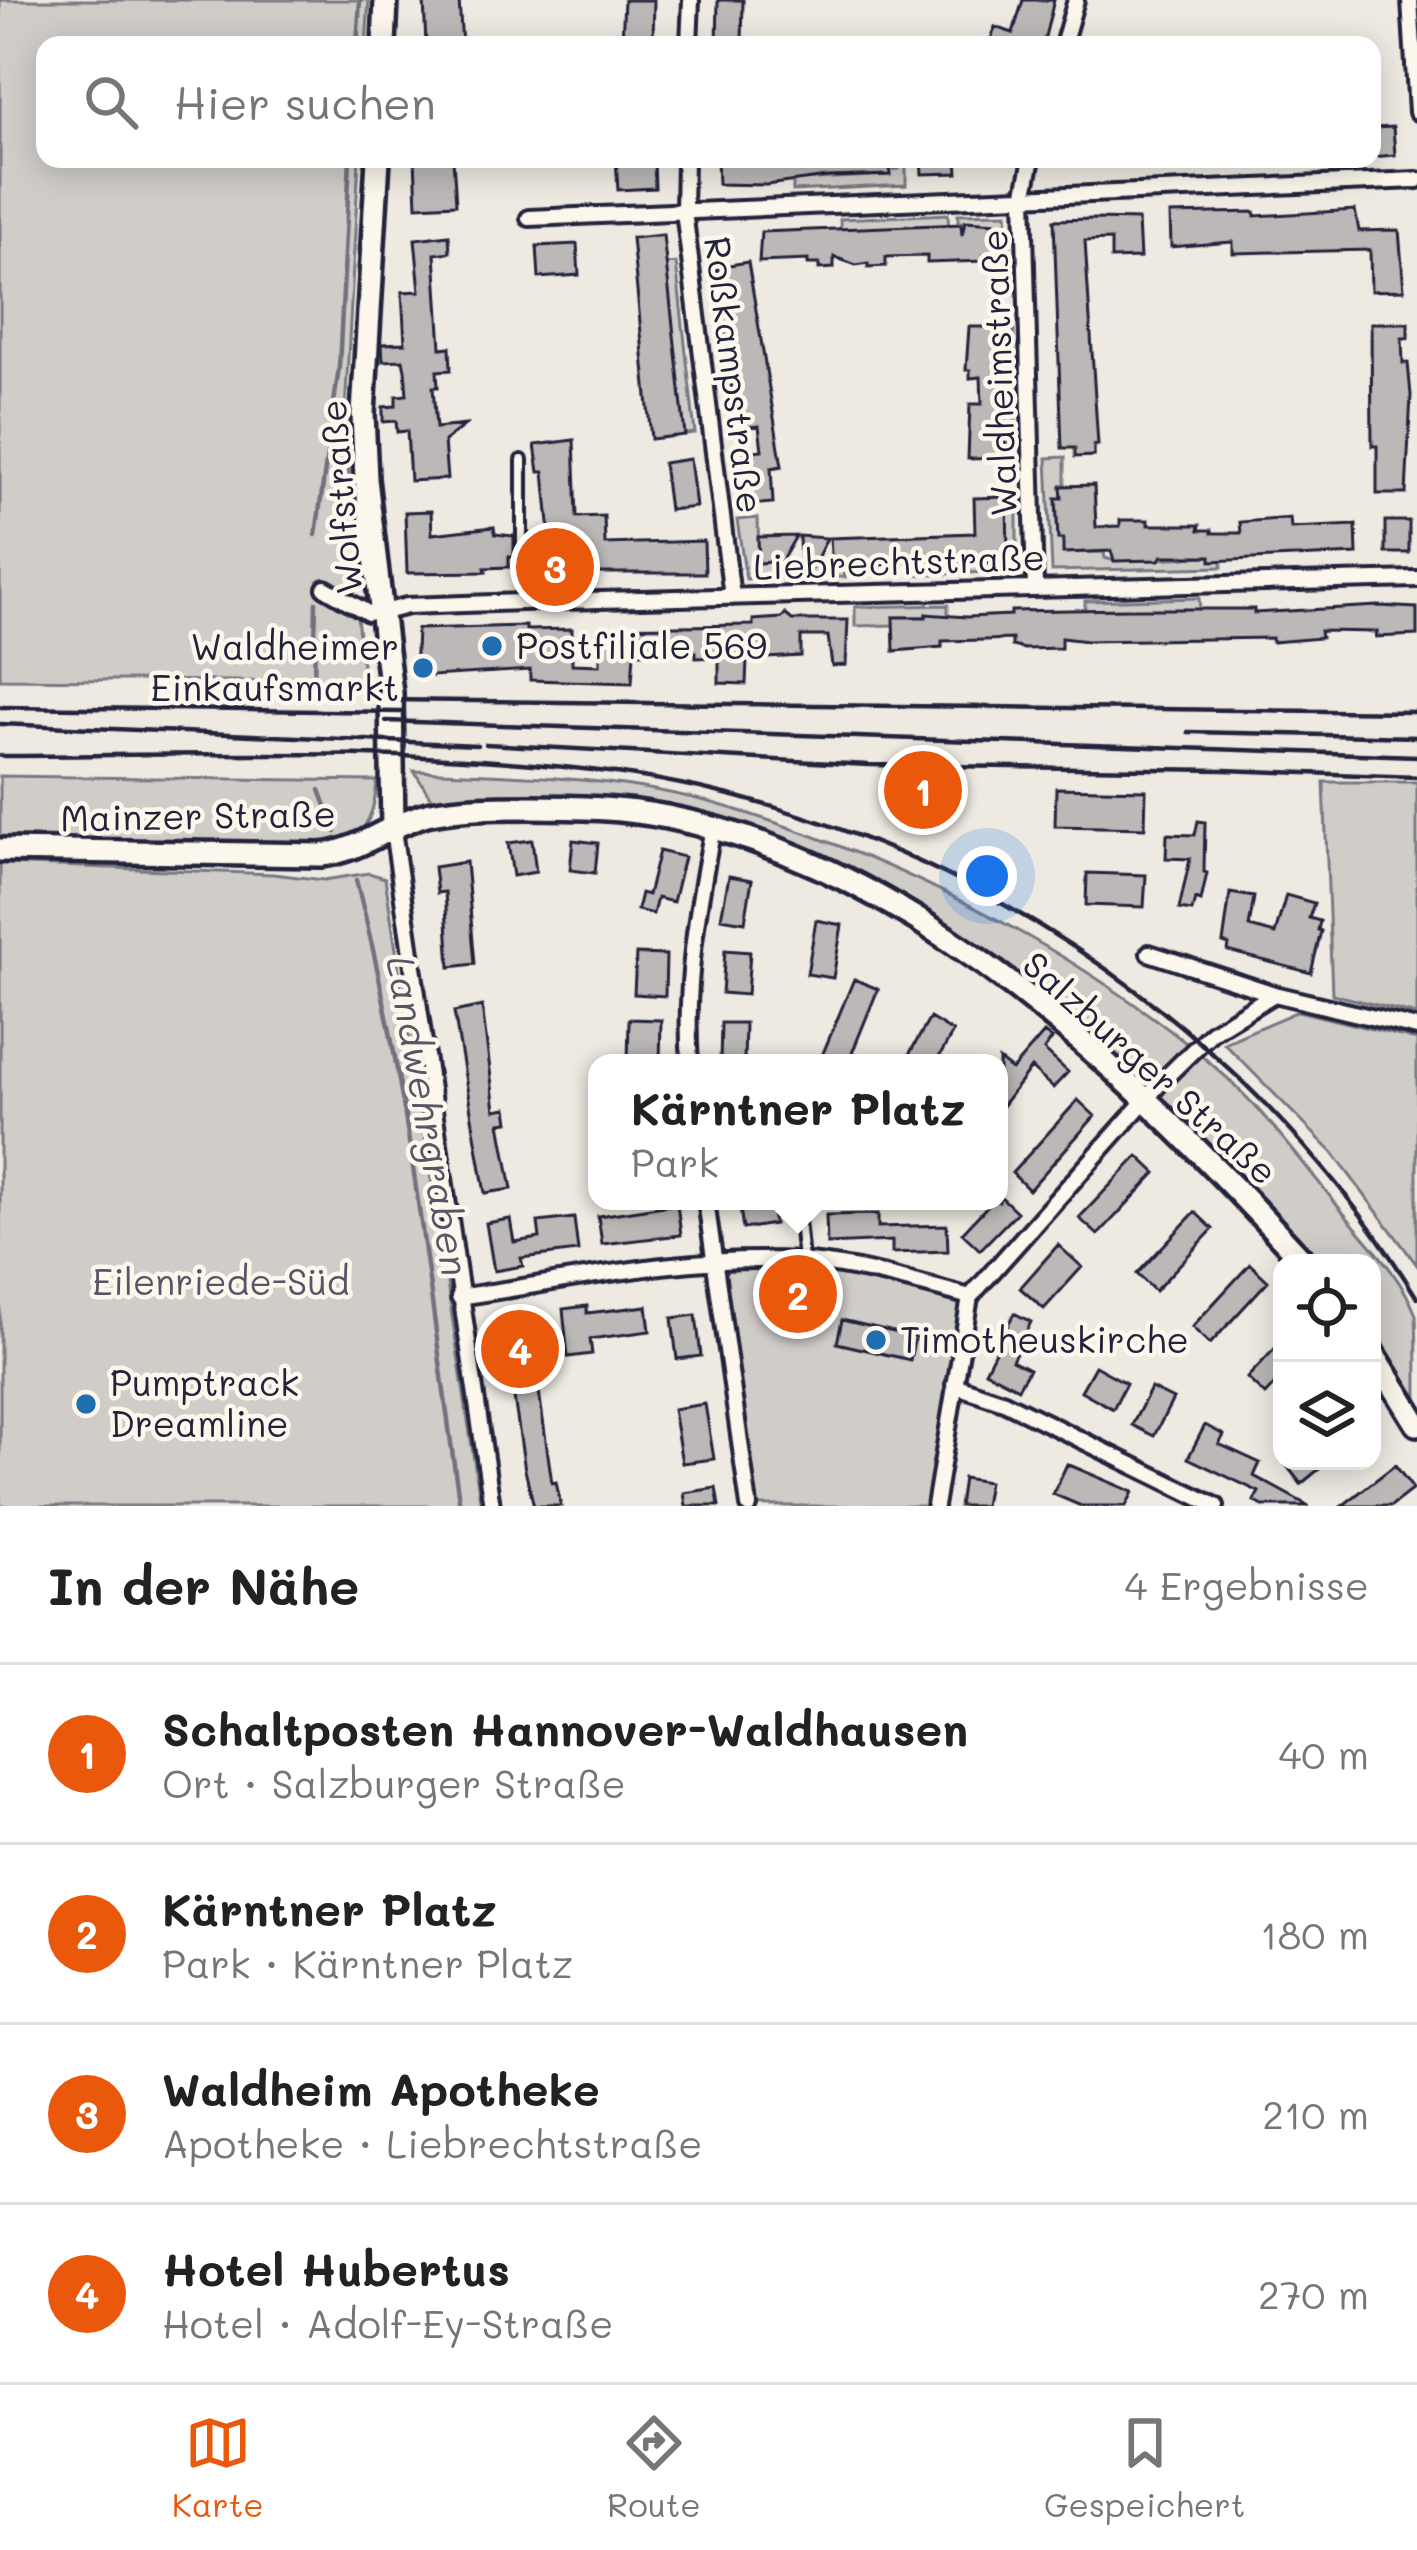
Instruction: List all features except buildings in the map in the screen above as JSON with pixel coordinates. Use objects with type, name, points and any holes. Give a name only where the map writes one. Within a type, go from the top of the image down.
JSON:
[{"type":"street","points":[[384,36],[386,0]]},
{"type":"street","points":[[689,36],[691,0]]},
{"type":"street","points":[[1066,36],[1076,0]]},
{"type":"street","points":[[1410,0],[1417,112]]},
{"type":"street","name":"Wolfstraße","points":[[378,168],[364,414],[376,612],[391,693],[393,830]]},
{"type":"street","name":"Roßkampstraße","points":[[686,168],[684,211],[732,597]]},
{"type":"street","name":"Waldheimstraße","points":[[1030,168],[1024,197],[1035,587]]},
{"type":"street","points":[[529,218],[1417,180]]},
{"type":"street","name":"Liebrechtstraße","points":[[376,612],[407,606],[522,602],[1417,579]]},
{"type":"street","points":[[325,588],[376,612]]},
{"type":"street","name":"Salzburger Straße","points":[[393,830],[428,814],[530,807],[629,812],[713,828],[851,884],[953,942],[1003,977],[1144,1100],[1296,1254]]},
{"type":"street","points":[[690,1054],[690,975],[713,828]]},
{"type":"street","points":[[393,830],[492,1506]]},
{"type":"street","name":"Mainzer Straße","points":[[0,850],[344,852],[393,830]]},
{"type":"street","points":[[1149,953],[1274,994],[1417,1028]]},
{"type":"street","points":[[935,1506],[970,1297],[1144,1100],[1212,1032],[1274,994]]},
{"type":"street","points":[[707,1210],[749,1506]]},
{"type":"street","points":[[459,1298],[715,1260],[803,1261],[890,1276],[970,1297]]},
{"type":"street","points":[[1379,1362],[1417,1424]]},
{"type":"street","points":[[954,1385],[1004,1402],[1216,1506]]},
{"type":"lane","points":[[522,460],[522,602]]},
{"type":"lane","points":[[797,1210],[803,1261]]},
{"type":"green space","points":[[0,0],[369,0],[367,36],[36,36],[36,168],[359,168],[345,413],[350,552],[364,682],[0,679]]},
{"type":"green space","points":[[906,168],[906,185],[793,191],[793,180],[889,175],[889,170]]},
{"type":"green space","points":[[1007,213],[1011,260],[999,260],[997,223],[958,222],[958,214]]},
{"type":"green space","points":[[948,214],[949,236],[907,225],[841,248],[840,219]]},
{"type":"green space","points":[[676,263],[695,433],[685,434],[664,264]]},
{"type":"green space","points":[[1002,330],[1014,330],[1016,467],[999,467],[1008,457],[1004,403],[994,403],[992,378],[1005,373]]},
{"type":"green space","points":[[1065,457],[1065,486],[1061,487],[1062,498],[1056,499],[1058,539],[1063,539],[1064,553],[1104,552],[1105,558],[1115,561],[1211,556],[1222,560],[1222,567],[1052,571],[1047,458]]},
{"type":"green space","points":[[996,493],[1017,493],[1017,571],[913,575],[913,554],[988,563],[989,567],[1008,562],[1007,498],[996,497]]},
{"type":"green space","points":[[758,518],[759,562],[792,561],[792,567],[805,571],[844,568],[845,577],[746,579],[737,520]]},
{"type":"green space","points":[[1199,598],[1200,610],[1085,612],[1085,601]]},
{"type":"green space","points":[[948,605],[948,617],[894,617],[893,625],[855,626],[855,607]]},
{"type":"green space","points":[[414,771],[534,776],[652,790],[793,829],[920,881],[982,911],[1101,981],[1209,1062],[1244,1094],[1377,1254],[1297,1254],[1257,1211],[953,942],[713,828],[508,797],[433,801]]},
{"type":"green space","points":[[0,776],[377,781],[371,813],[358,833],[336,844],[302,848],[0,836]]},
{"type":"green space","points":[[1324,782],[1417,782],[1417,1015],[1332,994]]},
{"type":"green space","name":"Eilenriede-Süd","points":[[0,864],[324,880],[369,873],[385,878],[481,1506],[0,1506]]},
{"type":"green space","points":[[1298,1011],[1417,1040],[1417,1265],[1333,1153],[1224,1043]]},
{"type":"green space","points":[[1381,1259],[1416,1315],[1417,1424],[1381,1366]]},
{"type":"green space","points":[[714,1260],[803,1261],[970,1297],[935,1506],[749,1506]]},
{"type":"waterway","name":"Landwehrgraben","points":[[358,36],[360,0]]},
{"type":"waterway","name":"Landwehrgraben","points":[[316,535],[339,367],[350,168]]},
{"type":"waterway","name":"Landwehrgraben","points":[[314,681],[316,602]]},
{"type":"waterway","name":"Landwehrgraben","points":[[320,790],[336,832]]},
{"type":"waterway","name":"Landwehrgraben","points":[[356,880],[404,1113],[460,1506]]},
{"type":"railway","points":[[384,700],[1417,712]]},
{"type":"railway","points":[[0,707],[402,712]]},
{"type":"railway","points":[[386,721],[1417,756]]},
{"type":"railway","points":[[0,724],[477,745]]},
{"type":"railway","points":[[1188,732],[1417,737]]},
{"type":"railway","points":[[486,744],[868,765],[1417,777]]},
{"type":"railway","points":[[0,756],[386,755],[540,764],[616,773],[736,797],[854,834],[967,885],[1074,947],[1174,1021],[1266,1104],[1347,1197],[1417,1298]]},
{"type":"place","name":"Waldheim Apotheke","points":[[555,567]]},
{"type":"place","name":"Postfiliale 569","points":[[492,646]]},
{"type":"place","name":"Waldheimer Einkaufsmarkt","points":[[423,668]]},
{"type":"place","name":"Schaltposten Hannover-Waldhausen","points":[[923,790]]},
{"type":"place","name":"Kärntner Platz","points":[[798,1294]]},
{"type":"place","name":"Timotheuskirche","points":[[876,1340]]},
{"type":"place","name":"Hotel Hubertus","points":[[520,1349]]},
{"type":"place","name":"Pumptrack Dreamline","points":[[86,1404]]}]
